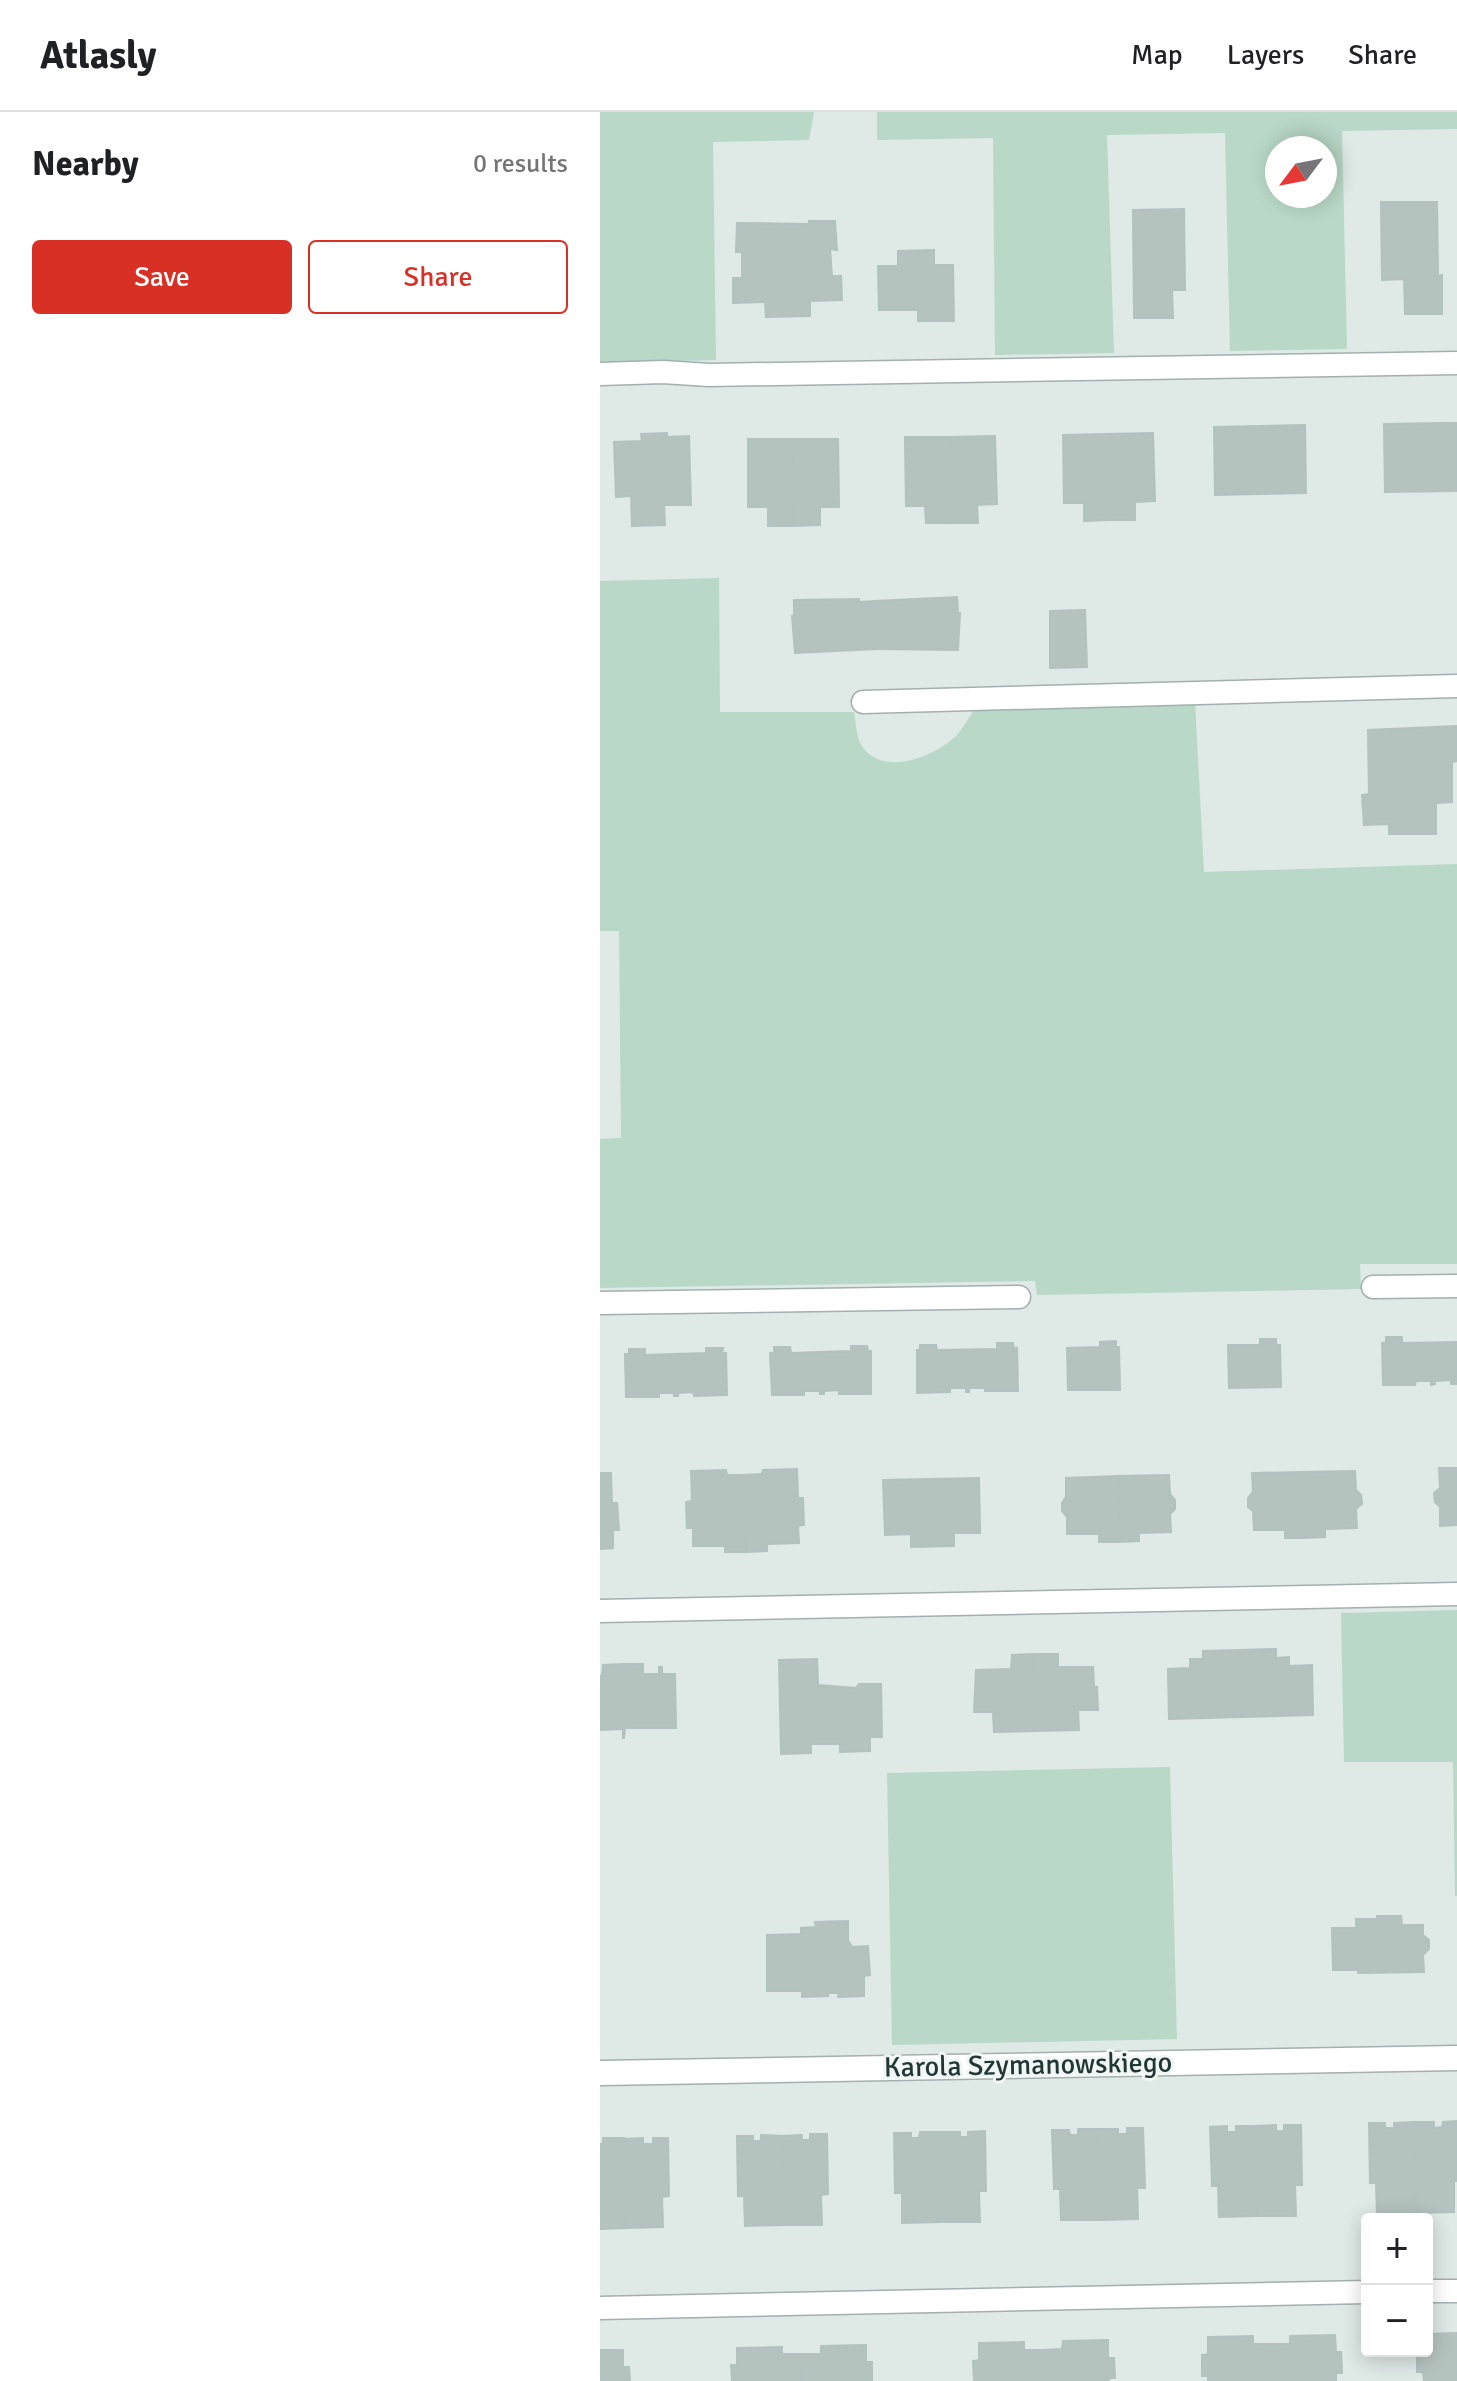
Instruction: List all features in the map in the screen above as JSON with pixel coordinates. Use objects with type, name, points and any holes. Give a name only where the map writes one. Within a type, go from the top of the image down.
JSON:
[{"type":"street","name":"Karola Szymanowskiego","points":[[600,2073],[1457,2058]]},
{"type":"lane","points":[[600,374],[663,372],[725,375],[1457,363]]},
{"type":"lane","points":[[863,702],[1457,686]]},
{"type":"lane","points":[[1373,1287],[1457,1286]]},
{"type":"lane","points":[[600,1303],[1019,1297]]},
{"type":"lane","points":[[600,1611],[1457,1594]]},
{"type":"lane","points":[[1433,2291],[1457,2291]]},
{"type":"lane","points":[[600,2308],[1361,2292]]},
{"type":"green space","points":[[600,112],[814,112],[809,140],[713,142],[716,360],[600,363]]},
{"type":"green space","points":[[877,112],[1457,112],[1457,129],[1342,131],[1347,349],[1230,351],[1225,133],[1107,135],[1114,353],[995,355],[993,138],[877,140]]},
{"type":"green space","points":[[719,578],[720,712],[854,712],[860,743],[869,754],[893,762],[921,757],[945,744],[958,733],[977,705],[1195,702],[1204,872],[1457,864],[1457,1264],[1360,1264],[1361,1289],[1037,1295],[1035,1281],[600,1288],[600,1139],[621,1138],[619,931],[600,931],[600,581]]},
{"type":"green space","points":[[1457,1610],[1455,1896],[1453,1762],[1344,1762],[1341,1613]]},
{"type":"green space","points":[[1170,1767],[1177,2039],[892,2045],[887,1773]]},
{"type":"building","points":[[1381,202],[1437,202],[1442,314],[1405,314],[1404,279],[1382,280]]},
{"type":"building","points":[[1184,209],[1185,290],[1172,290],[1173,318],[1134,318],[1133,210]]},
{"type":"building","points":[[809,221],[835,221],[837,250],[830,249],[832,276],[841,276],[842,300],[810,301],[810,316],[766,317],[765,302],[733,303],[733,278],[742,278],[742,252],[736,252],[737,223],[809,224]]},
{"type":"building","points":[[934,250],[934,265],[953,265],[954,321],[918,321],[918,310],[879,310],[878,266],[898,266],[898,251]]},
{"type":"building","points":[[1457,423],[1457,491],[1385,492],[1384,424]]},
{"type":"building","points":[[1305,425],[1306,493],[1215,495],[1214,427]]},
{"type":"building","points":[[667,433],[667,437],[689,436],[691,505],[664,505],[665,525],[632,526],[631,496],[616,497],[614,442],[642,441],[641,434]]},
{"type":"building","points":[[1153,433],[1155,501],[1135,502],[1135,520],[1109,520],[1108,434]]},
{"type":"building","points":[[1108,434],[1109,520],[1084,521],[1084,503],[1064,503],[1063,435]]},
{"type":"building","points":[[995,436],[997,504],[977,505],[978,523],[952,523],[950,437]]},
{"type":"building","points":[[905,437],[950,437],[952,523],[926,523],[925,506],[906,506]]},
{"type":"building","points":[[748,439],[793,439],[794,526],[768,526],[768,507],[748,507]]},
{"type":"building","points":[[793,439],[838,439],[839,507],[820,507],[820,525],[794,526]]},
{"type":"building","points":[[957,597],[960,613],[958,650],[876,649],[875,601]]},
{"type":"building","points":[[859,599],[859,602],[875,601],[876,649],[795,653],[794,600]]},
{"type":"building","points":[[1085,610],[1087,667],[1050,668],[1050,611]]},
{"type":"building","points":[[1457,726],[1457,761],[1452,762],[1452,802],[1436,803],[1436,834],[1389,834],[1389,824],[1364,825],[1362,795],[1369,794],[1368,730]]},
{"type":"building","points":[[1386,1337],[1402,1337],[1402,1343],[1457,1342],[1457,1384],[1451,1384],[1451,1380],[1435,1381],[1431,1385],[1431,1381],[1416,1381],[1415,1385],[1383,1385],[1382,1343],[1386,1343]]},
{"type":"building","points":[[1260,1339],[1276,1339],[1276,1345],[1280,1345],[1281,1387],[1229,1388],[1228,1345],[1260,1345]]},
{"type":"building","points":[[1116,1341],[1116,1347],[1119,1347],[1120,1390],[1068,1390],[1067,1348],[1100,1347],[1100,1342]]},
{"type":"building","points":[[997,1343],[1013,1343],[1014,1349],[1017,1348],[1018,1391],[969,1388],[966,1392],[966,1388],[950,1388],[950,1392],[917,1393],[917,1350],[920,1350],[920,1345],[936,1345],[937,1350],[997,1349]]},
{"type":"building","points":[[851,1346],[867,1346],[871,1351],[871,1394],[839,1394],[839,1390],[824,1391],[824,1394],[804,1391],[804,1395],[772,1395],[770,1353],[774,1353],[774,1347],[790,1347],[791,1353],[851,1351]]},
{"type":"building","points":[[706,1348],[723,1348],[722,1353],[726,1353],[727,1395],[694,1396],[693,1392],[678,1393],[678,1396],[659,1393],[659,1397],[626,1397],[625,1354],[629,1354],[629,1349],[645,1349],[645,1355],[706,1353]]},
{"type":"building","points":[[1439,1468],[1457,1468],[1457,1525],[1440,1526],[1440,1507],[1435,1502],[1434,1493],[1440,1488]]},
{"type":"building","points":[[797,1469],[798,1498],[803,1498],[804,1525],[798,1526],[799,1543],[767,1544],[767,1551],[746,1552],[744,1475],[762,1474],[763,1470]]},
{"type":"building","points":[[726,1470],[727,1475],[744,1475],[746,1552],[725,1552],[725,1546],[693,1546],[693,1528],[687,1528],[686,1502],[692,1501],[691,1471]]},
{"type":"building","points":[[1355,1471],[1356,1490],[1361,1495],[1362,1504],[1356,1509],[1357,1528],[1325,1529],[1325,1537],[1305,1538],[1303,1472]]},
{"type":"building","points":[[1303,1472],[1305,1538],[1285,1538],[1285,1530],[1254,1530],[1253,1511],[1248,1507],[1248,1498],[1253,1492],[1252,1473]]},
{"type":"building","points":[[600,1473],[611,1473],[612,1503],[617,1503],[619,1530],[613,1530],[613,1548],[600,1549]]},
{"type":"building","points":[[1169,1475],[1170,1494],[1175,1500],[1175,1509],[1170,1514],[1171,1532],[1139,1533],[1139,1541],[1119,1542],[1118,1476]]},
{"type":"building","points":[[1118,1476],[1119,1542],[1099,1542],[1099,1534],[1067,1534],[1067,1517],[1062,1511],[1066,1478]]},
{"type":"building","points":[[979,1478],[980,1533],[954,1533],[954,1546],[911,1547],[911,1534],[885,1535],[883,1480]]},
{"type":"building","points":[[1276,1649],[1276,1658],[1289,1657],[1289,1666],[1312,1665],[1313,1715],[1241,1717],[1240,1650]]},
{"type":"building","points":[[1240,1650],[1241,1717],[1169,1719],[1168,1669],[1190,1668],[1190,1659],[1203,1659],[1203,1651]]},
{"type":"building","points":[[1034,1654],[1058,1654],[1058,1667],[1093,1667],[1098,1710],[1078,1710],[1079,1730],[1036,1731]]},
{"type":"building","points":[[1034,1654],[1036,1731],[994,1732],[993,1712],[974,1712],[976,1670],[1011,1669],[1012,1655]]},
{"type":"building","points":[[817,1659],[818,1685],[856,1688],[859,1684],[881,1684],[882,1737],[870,1737],[870,1751],[840,1752],[840,1744],[811,1744],[811,1753],[781,1754],[779,1660]]},
{"type":"building","points":[[623,1664],[643,1664],[643,1674],[659,1674],[659,1667],[662,1667],[662,1674],[675,1674],[676,1728],[625,1728],[624,1738]]},
{"type":"building","points":[[623,1664],[624,1738],[623,1729],[600,1730],[600,1676],[603,1665]]},
{"type":"building","points":[[1377,1916],[1401,1916],[1402,1925],[1423,1925],[1423,1935],[1429,1940],[1429,1949],[1423,1955],[1424,1972],[1358,1973],[1358,1970],[1333,1970],[1332,1928],[1356,1928],[1356,1919],[1377,1919]]},
{"type":"building","points":[[848,1921],[848,1940],[852,1947],[868,1946],[870,1975],[864,1976],[864,1996],[838,1997],[839,1993],[828,1993],[828,1996],[802,1997],[802,1991],[767,1991],[767,1935],[801,1934],[801,1928],[816,1927],[815,1922]]},
{"type":"building","points":[[1457,2121],[1454,2212],[1416,2213],[1414,2122],[1434,2122],[1434,2128],[1442,2127],[1443,2122]]},
{"type":"building","points":[[1414,2122],[1416,2213],[1377,2213],[1376,2183],[1370,2183],[1369,2123],[1385,2123],[1385,2128],[1394,2128],[1394,2123]]},
{"type":"building","points":[[1276,2125],[1276,2131],[1284,2131],[1284,2125],[1301,2125],[1302,2185],[1295,2185],[1296,2216],[1257,2216],[1255,2126]]},
{"type":"building","points":[[1227,2126],[1227,2132],[1236,2132],[1236,2126],[1255,2126],[1257,2216],[1219,2217],[1218,2186],[1212,2186],[1210,2127]]},
{"type":"building","points":[[1127,2128],[1143,2128],[1145,2188],[1137,2188],[1138,2219],[1100,2220],[1098,2129],[1118,2129],[1118,2134],[1127,2134]]},
{"type":"building","points":[[1078,2129],[1098,2129],[1100,2220],[1061,2220],[1060,2189],[1054,2189],[1052,2130],[1069,2130],[1070,2135],[1078,2135]]},
{"type":"building","points":[[985,2131],[986,2191],[979,2191],[980,2222],[941,2222],[939,2132],[960,2132],[960,2137],[968,2137],[968,2132]]},
{"type":"building","points":[[920,2132],[939,2132],[941,2222],[902,2223],[902,2193],[895,2193],[894,2133],[911,2133],[911,2138],[919,2138]]},
{"type":"building","points":[[810,2134],[827,2134],[828,2194],[821,2195],[822,2225],[784,2225],[782,2136],[802,2135],[802,2140],[810,2140]]},
{"type":"building","points":[[761,2135],[782,2136],[784,2225],[745,2226],[744,2196],[738,2196],[737,2136],[753,2136],[753,2141],[761,2141]]},
{"type":"building","points":[[603,2138],[624,2138],[626,2228],[600,2229],[600,2144],[603,2144]]},
{"type":"building","points":[[643,2138],[643,2144],[653,2144],[653,2138],[668,2138],[669,2196],[662,2197],[663,2227],[626,2228],[624,2139]]},
{"type":"building","points":[[1457,2333],[1457,2381],[1424,2381],[1423,2372],[1417,2372],[1417,2357],[1433,2357],[1433,2334]]},
{"type":"building","points":[[1335,2335],[1336,2352],[1341,2352],[1342,2373],[1336,2373],[1336,2381],[1272,2381],[1272,2344],[1290,2344],[1290,2336]]},
{"type":"building","points":[[1253,2336],[1253,2344],[1272,2344],[1272,2381],[1208,2381],[1208,2376],[1202,2376],[1202,2355],[1208,2354],[1208,2337]]},
{"type":"building","points":[[1108,2340],[1108,2358],[1114,2358],[1115,2378],[1109,2378],[1109,2381],[1044,2381],[1044,2350],[1062,2349],[1063,2341]]},
{"type":"building","points":[[1024,2342],[1024,2350],[1044,2350],[1044,2381],[974,2381],[973,2361],[979,2360],[979,2343]]},
{"type":"building","points":[[866,2345],[866,2362],[872,2362],[872,2381],[802,2381],[801,2354],[821,2354],[821,2346]]},
{"type":"building","points":[[782,2347],[782,2354],[801,2354],[802,2381],[732,2381],[731,2365],[737,2365],[737,2348]]},
{"type":"building","points":[[600,2350],[623,2350],[623,2367],[629,2367],[630,2381],[600,2381]]}]
